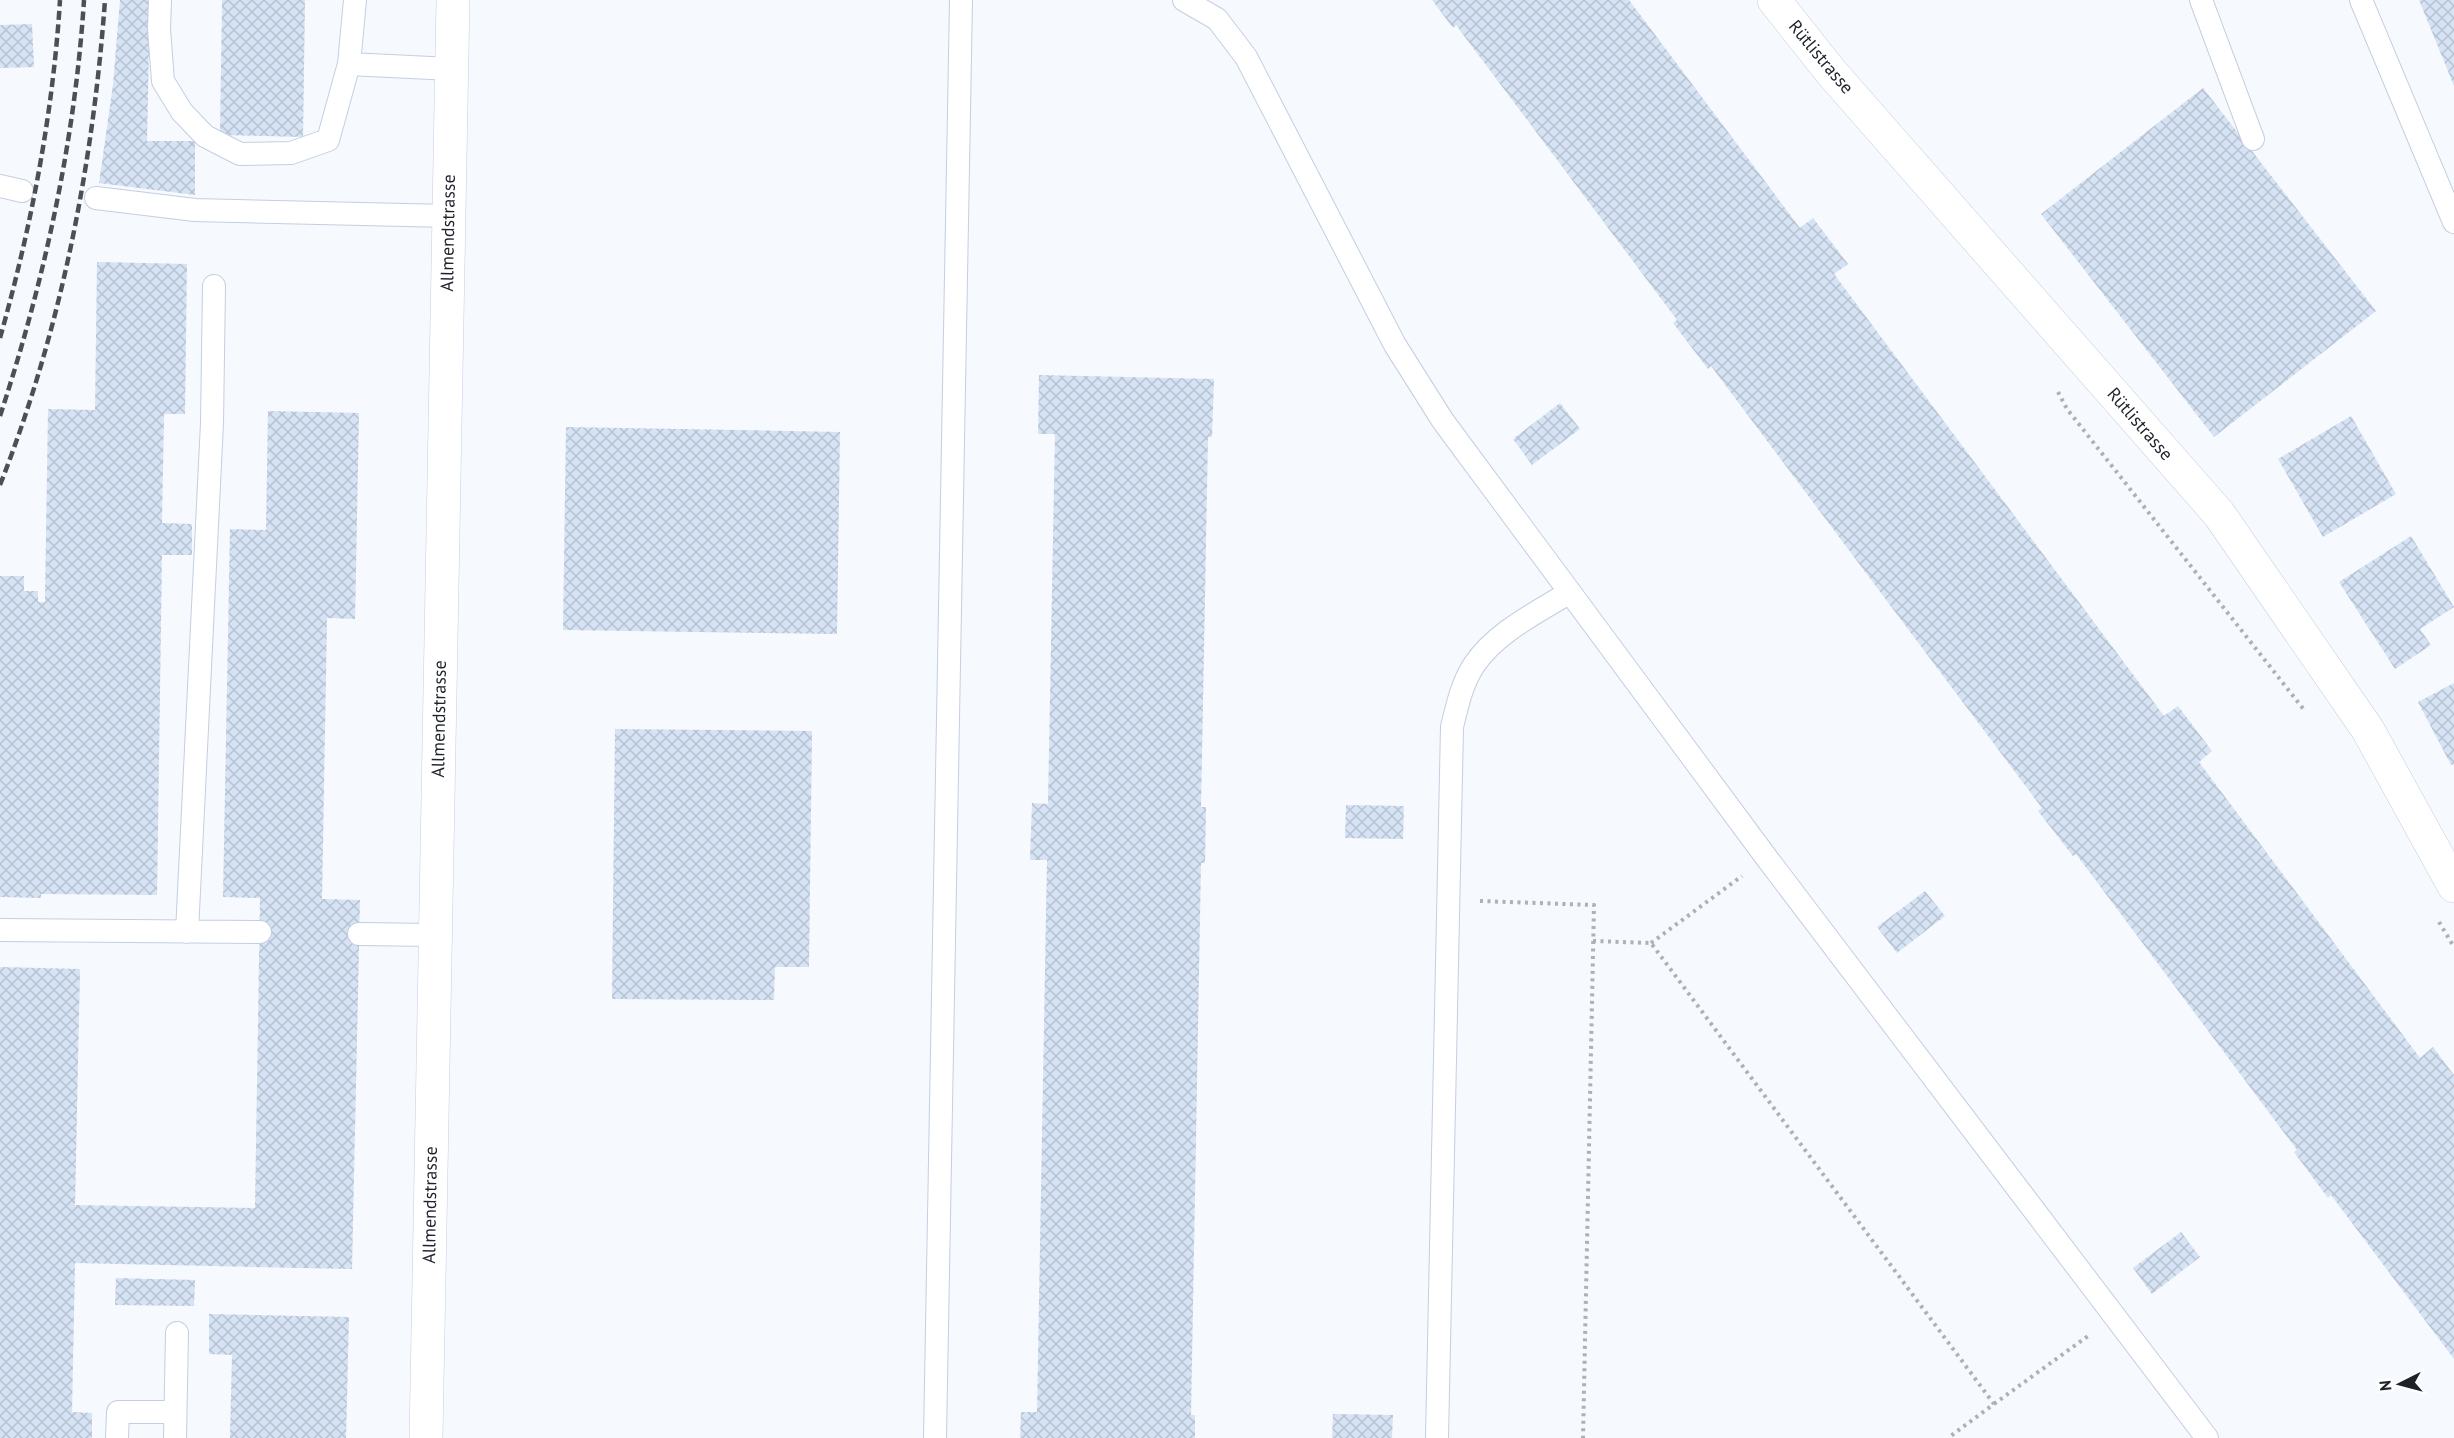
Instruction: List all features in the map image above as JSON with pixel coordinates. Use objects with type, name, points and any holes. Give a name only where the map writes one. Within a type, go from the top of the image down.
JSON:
[{"type":"main road","name":"Allmendstrasse","points":[[426,1438],[453,0]]},
{"type":"main road","name":"Rütlistrasse","points":[[1774,0],[1839,80],[2219,514],[2368,730],[2454,886]]},
{"type":"lane","points":[[160,0],[159,29],[164,81],[182,112],[205,136],[240,154],[291,153],[328,140],[349,64],[355,0]]},
{"type":"lane","points":[[935,1438],[961,0]]},
{"type":"lane","points":[[1184,0],[1217,19],[1246,57],[1395,345],[1443,421],[1766,857],[2207,1438]]},
{"type":"lane","points":[[2201,0],[2253,139]]},
{"type":"lane","points":[[2361,0],[2454,222]]},
{"type":"lane","points":[[349,64],[452,69]]},
{"type":"lane","points":[[0,186],[22,190]]},
{"type":"lane","points":[[96,198],[195,210],[448,216]]},
{"type":"lane","points":[[187,932],[212,423],[213,286]]},
{"type":"lane","points":[[1437,1438],[1452,727],[1460,694],[1474,665],[1493,644],[1570,592]]},
{"type":"lane","points":[[0,930],[260,932]]},
{"type":"lane","points":[[359,934],[435,934]]},
{"type":"lane","points":[[175,1438],[177,1334]]},
{"type":"lane","points":[[117,1438],[118,1412],[175,1412]]},
{"type":"path","points":[[2057,390],[2067,409],[2308,715]]},
{"type":"path","points":[[1593,941],[1651,943],[1766,857]]},
{"type":"path","points":[[1448,900],[1594,905],[1583,1438]]},
{"type":"path","points":[[2437,918],[2454,947]]},
{"type":"path","points":[[1651,943],[1994,1404]]},
{"type":"path","points":[[1948,1438],[2116,1316]]},
{"type":"building","points":[[120,0],[150,0],[147,141],[195,141],[195,195],[99,183],[113,85]]},
{"type":"building","points":[[222,0],[305,0],[303,137],[220,135]]},
{"type":"building","points":[[1432,0],[1629,0],[1800,228],[1813,218],[1848,264],[1834,274],[2164,716],[2178,706],[2212,751],[2199,762],[2420,1058],[2433,1047],[2454,1075],[2454,1359],[2331,1195],[2328,1198],[2294,1152],[2297,1150],[2076,854],[2073,856],[2038,811],[2042,808],[1711,366],[1708,369],[1673,323],[1677,320],[1456,25],[1453,28]]},
{"type":"building","points":[[2419,0],[2454,0],[2454,86]]},
{"type":"building","points":[[32,24],[34,67],[0,68],[0,25]]},
{"type":"building","points":[[2203,88],[2376,311],[2214,437],[2041,214]]},
{"type":"building","points":[[97,262],[187,264],[185,414],[164,414],[162,523],[192,524],[192,555],[162,555],[157,895],[41,894],[41,898],[0,897],[0,576],[24,576],[24,591],[38,591],[38,602],[45,602],[48,409],[95,410]]},
{"type":"building","points":[[1039,375],[1214,379],[1212,437],[1208,437],[1201,807],[1206,807],[1205,863],[1201,863],[1191,1415],[1195,1415],[1195,1438],[1020,1438],[1021,1412],[1037,1412],[1047,860],[1030,860],[1032,803],[1048,804],[1055,434],[1038,434]]},
{"type":"building","points":[[1560,403],[1580,429],[1532,465],[1513,439]]},
{"type":"building","points":[[268,411],[359,413],[355,619],[327,618],[322,899],[360,900],[352,1269],[75,1263],[72,1412],[92,1413],[92,1438],[0,1438],[0,967],[80,969],[75,1205],[255,1208],[260,898],[223,897],[230,529],[266,530]]},
{"type":"building","points":[[2351,416],[2396,494],[2323,537],[2278,459]]},
{"type":"building","points":[[566,427],[840,432],[837,634],[563,630]]},
{"type":"building","points":[[2411,536],[2454,607],[2420,629],[2431,645],[2395,669],[2339,582]]},
{"type":"building","points":[[2454,683],[2454,764],[2451,765],[2418,702]]},
{"type":"building","points":[[615,729],[812,731],[809,967],[775,967],[774,1000],[612,999]]},
{"type":"building","points":[[1346,805],[1404,806],[1403,839],[1345,838]]},
{"type":"building","points":[[1925,891],[1945,916],[1897,953],[1877,927]]},
{"type":"building","points":[[2181,1232],[2200,1257],[2152,1294],[2133,1268]]},
{"type":"building","points":[[116,1278],[195,1280],[194,1306],[115,1305]]},
{"type":"building","points":[[209,1314],[349,1317],[346,1438],[230,1438],[232,1355],[209,1354]]},
{"type":"building","points":[[1333,1414],[1393,1415],[1392,1438],[1332,1438]]},
{"type":"railway","points":[[0,338],[31,213],[39,170],[52,85],[60,0]]},
{"type":"railway","points":[[0,416],[44,263],[55,211],[73,106],[84,0]]},
{"type":"railway","points":[[0,485],[22,426],[40,367],[71,246],[92,124],[105,0]]}]
